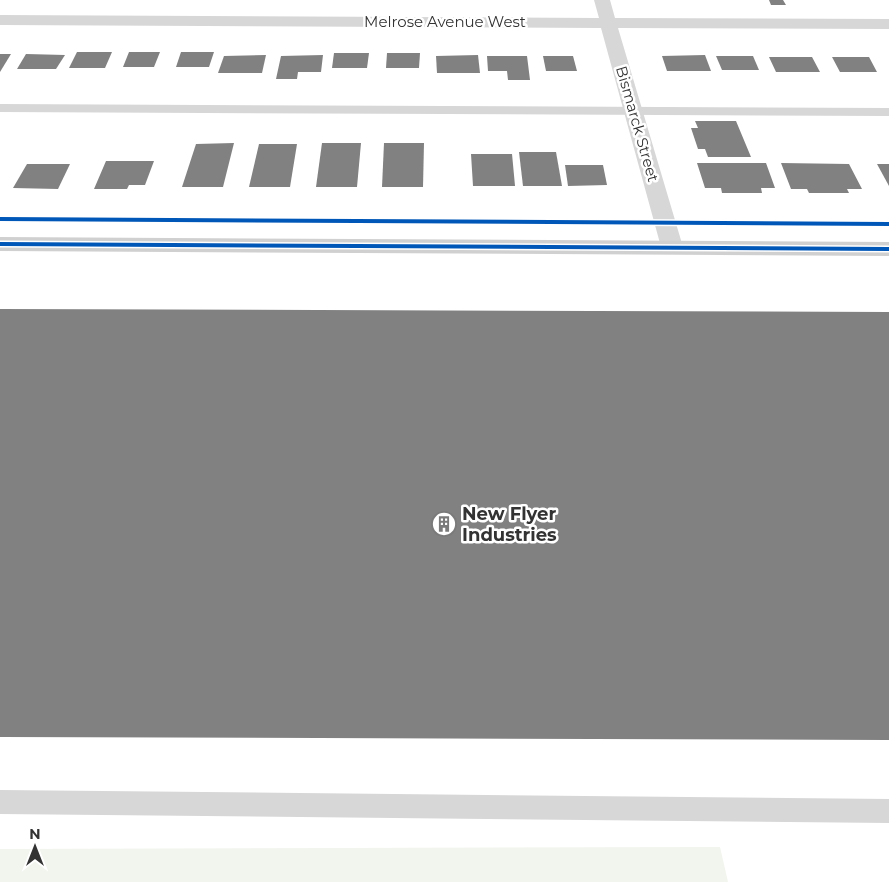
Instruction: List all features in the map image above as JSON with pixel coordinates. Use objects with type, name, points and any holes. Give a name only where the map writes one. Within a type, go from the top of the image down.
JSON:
[{"type":"street","name":"Bismarck Street","points":[[602,0],[635,111],[672,248]]},
{"type":"street","name":"Melrose Avenue West","points":[[0,20],[889,24]]},
{"type":"street","points":[[0,244],[889,249]]},
{"type":"lane","points":[[0,108],[889,112]]},
{"type":"lane","points":[[0,802],[889,811]]},
{"type":"shaded area","points":[[720,847],[728,882],[0,882],[0,849]]},
{"type":"building","points":[[769,0],[783,0],[786,5],[771,5]]},
{"type":"building","points":[[77,52],[112,52],[105,68],[69,68]]},
{"type":"building","points":[[129,52],[160,52],[154,67],[123,67]]},
{"type":"building","points":[[181,52],[214,52],[209,67],[176,67]]},
{"type":"building","points":[[334,53],[369,53],[367,68],[332,68]]},
{"type":"building","points":[[387,53],[420,53],[419,68],[386,68]]},
{"type":"building","points":[[0,54],[11,54],[0,72]]},
{"type":"building","points":[[26,54],[65,55],[56,69],[17,69]]},
{"type":"building","points":[[266,55],[262,73],[218,73],[224,56]]},
{"type":"building","points":[[323,55],[321,72],[298,72],[297,79],[276,79],[281,56]]},
{"type":"building","points":[[478,55],[480,73],[437,73],[436,56]]},
{"type":"building","points":[[705,55],[711,71],[667,71],[662,56]]},
{"type":"building","points":[[487,56],[527,56],[530,80],[508,80],[507,71],[488,71]]},
{"type":"building","points":[[543,56],[573,56],[577,71],[546,71]]},
{"type":"building","points":[[716,56],[753,56],[759,70],[722,70]]},
{"type":"building","points":[[769,57],[812,57],[820,72],[776,72]]},
{"type":"building","points":[[832,57],[869,57],[877,72],[840,72]]},
{"type":"building","points":[[695,121],[736,121],[751,157],[708,157],[705,149],[698,149],[691,128],[698,128]]},
{"type":"building","points":[[234,143],[223,187],[182,187],[196,144]]},
{"type":"building","points":[[322,143],[361,143],[357,187],[316,187]]},
{"type":"building","points":[[384,143],[424,143],[423,187],[382,187]]},
{"type":"building","points":[[259,144],[297,144],[290,187],[249,187]]},
{"type":"building","points":[[519,152],[556,152],[562,186],[523,186]]},
{"type":"building","points":[[471,154],[512,154],[515,186],[473,186]]},
{"type":"building","points":[[106,161],[154,161],[145,185],[129,185],[127,189],[94,189]]},
{"type":"building","points":[[697,163],[766,163],[775,188],[761,188],[762,193],[722,193],[721,188],[705,188]]},
{"type":"building","points":[[781,163],[849,164],[862,189],[847,189],[849,193],[809,193],[807,189],[791,189]]},
{"type":"building","points":[[27,164],[70,164],[58,189],[13,188]]},
{"type":"building","points":[[877,164],[889,164],[889,186]]},
{"type":"building","points":[[565,165],[603,165],[607,185],[568,186]]},
{"type":"building","name":"New Flyer Industries","points":[[0,309],[889,312],[889,740],[0,737]]},
{"type":"cycle path","points":[[0,219],[889,224]]},
{"type":"cycle path","points":[[0,244],[889,249]]},
{"type":"place","name":"New Flyer Industries","points":[[444,524]]}]
